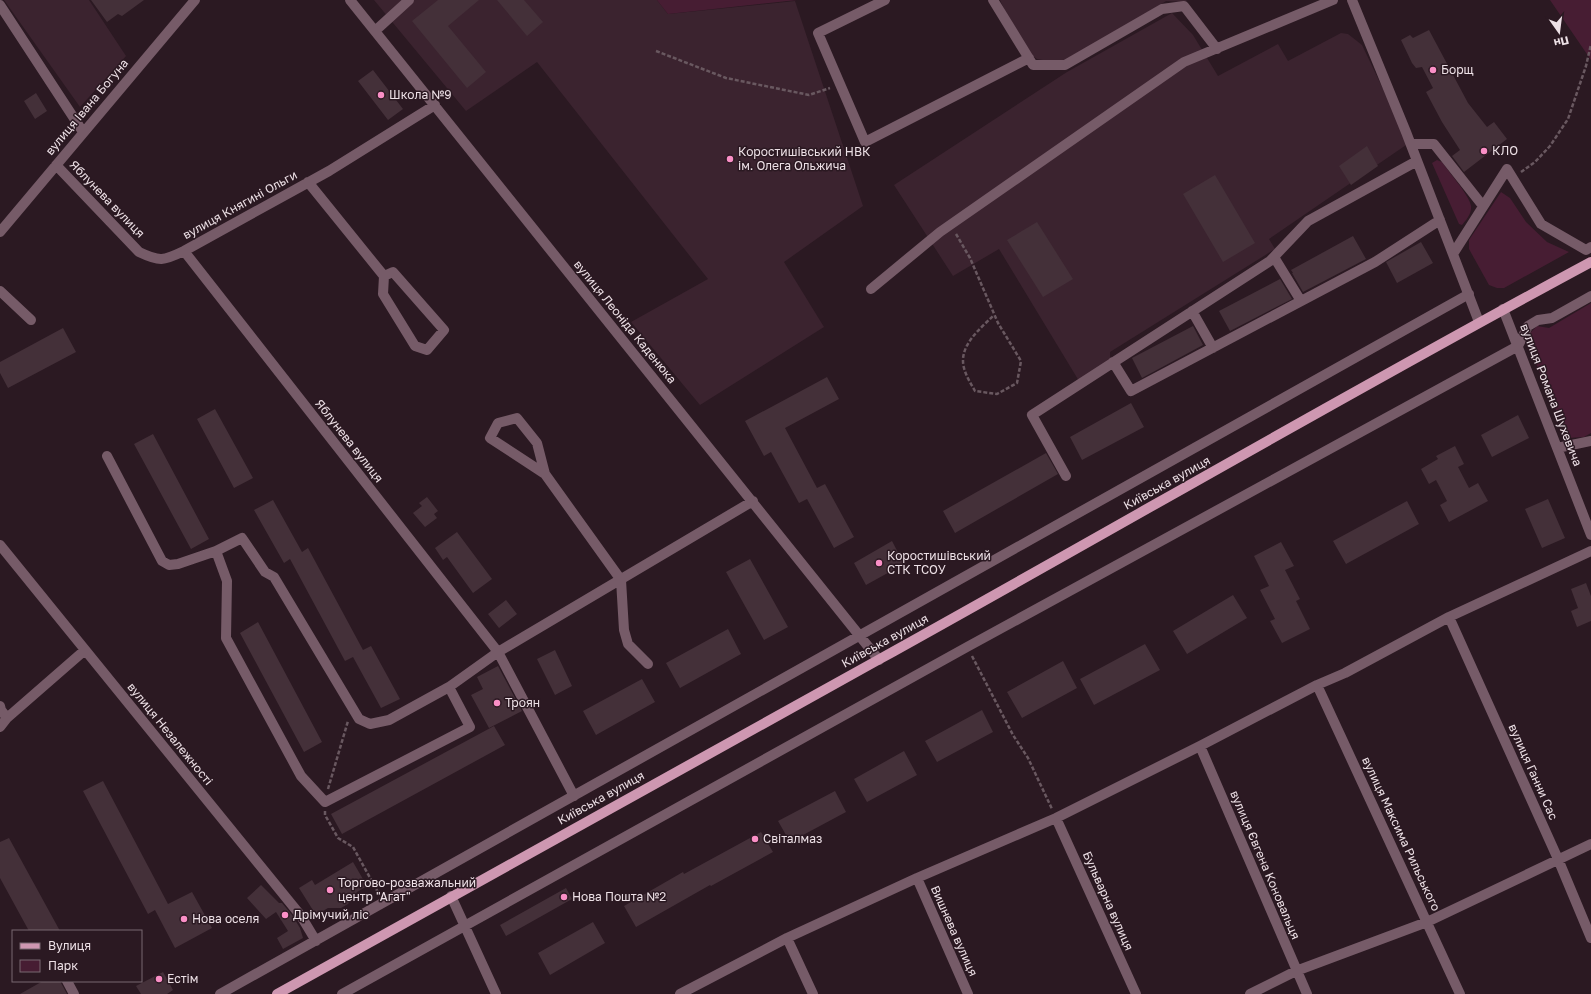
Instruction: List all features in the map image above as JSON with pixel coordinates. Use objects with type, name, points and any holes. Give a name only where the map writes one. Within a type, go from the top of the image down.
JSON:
[{"type":"main road","name":"Київська вулиця","points":[[281,993],[451,896],[879,660],[1503,309],[1591,262]]},
{"type":"street","name":"вулиця Івана Богуна","points":[[0,232],[195,0]]},
{"type":"street","name":"вулиця Леоніда Каденюка","points":[[350,0],[879,660]]},
{"type":"street","points":[[375,31],[409,0]]},
{"type":"street","points":[[886,0],[818,33],[865,142],[1029,58]]},
{"type":"street","points":[[994,0],[1033,65],[1065,65],[1162,9],[1182,3],[1216,48]]},
{"type":"street","points":[[871,289],[951,225],[1184,62],[1333,0]]},
{"type":"street","points":[[1352,0],[1418,161],[1480,322]]},
{"type":"street","points":[[0,5],[83,132]]},
{"type":"street","name":"вулиця Княгині Ольги","points":[[184,251],[308,182],[435,105]]},
{"type":"street","points":[[1411,144],[1434,144],[1483,206]]},
{"type":"street","points":[[1066,476],[1032,415],[1072,391],[1113,362],[1270,262],[1308,221],[1418,161]]},
{"type":"street","name":"Яблунева вулиця","points":[[56,165],[139,252],[154,259],[168,258],[184,251],[498,652],[574,796]]},
{"type":"street","points":[[1453,254],[1507,169],[1541,224],[1586,250],[1591,247]]},
{"type":"street","name":"вулиця Княгині Ольги","points":[[308,182],[384,276]]},
{"type":"street","points":[[1113,362],[1131,391],[1374,262],[1440,220]]},
{"type":"street","points":[[1274,257],[1301,301]]},
{"type":"street","points":[[393,272],[444,330],[427,350],[415,346],[383,294],[384,276],[393,272]]},
{"type":"street","points":[[0,291],[31,320]]},
{"type":"street","points":[[220,994],[1469,294]]},
{"type":"street","points":[[342,994],[967,647],[1518,346],[1528,326],[1538,320],[1552,318],[1591,296]]},
{"type":"street","name":"вулиця Романа Шухевича","points":[[1503,309],[1591,535]]},
{"type":"street","points":[[1192,311],[1213,348]]},
{"type":"street","points":[[545,474],[537,443],[517,418],[498,423],[490,438],[545,474],[621,580],[624,630],[628,644],[648,664]]},
{"type":"street","points":[[1557,448],[1591,441]]},
{"type":"street","points":[[107,456],[162,561],[169,565],[178,564],[216,551],[242,538],[265,572],[274,577],[351,709],[359,720],[370,724],[389,720],[449,687],[498,652],[753,502]]},
{"type":"street","name":"вулиця Незалежності","points":[[0,545],[301,916],[316,941]]},
{"type":"street","points":[[216,551],[227,581],[226,638],[301,776],[325,802],[470,726],[449,687]]},
{"type":"street","points":[[680,994],[787,938],[917,878],[1056,818],[1200,746],[1317,685],[1345,673],[1449,617],[1591,551]]},
{"type":"street","name":"вулиця Ганни Сас","points":[[1449,617],[1558,859],[1591,938]]},
{"type":"street","points":[[0,727],[7,718],[85,650]]},
{"type":"street","name":"вулиця Максима Рильського","points":[[1317,685],[1460,994]]},
{"type":"street","points":[[0,706],[7,718]]},
{"type":"street","name":"вулиця Євгена Коновальця","points":[[1200,746],[1307,994]]},
{"type":"street","name":"Бульварна вулиця","points":[[1056,818],[1136,994]]},
{"type":"street","points":[[1250,994],[1296,971],[1427,922],[1591,844]]},
{"type":"street","name":"Вишнева вулиця","points":[[917,878],[968,994]]},
{"type":"street","points":[[451,896],[496,994]]},
{"type":"street","points":[[787,938],[812,994]]},
{"type":"street","points":[[68,982],[74,994]]},
{"type":"path","points":[[1512,177],[1534,162],[1550,146],[1568,119],[1586,66],[1591,44]]},
{"type":"path","points":[[656,51],[726,78],[809,95],[840,84]]},
{"type":"path","points":[[951,225],[970,258],[994,315],[1021,361],[1017,383],[997,394],[975,391],[964,368],[964,349],[977,331],[994,315]]},
{"type":"path","points":[[967,647],[1013,735],[1028,758],[1056,818]]},
{"type":"path","points":[[351,709],[325,802],[325,815],[338,838],[353,847],[384,902]]},
{"type":"shaded area","points":[[4,0],[89,0],[126,56],[80,107]]},
{"type":"shaded area","name":"Коростишівський НВК ім. Олега Ольжича","points":[[374,0],[657,0],[668,14],[795,1],[863,206],[784,262],[824,327],[700,405],[631,322],[708,279],[537,62],[466,111]]},
{"type":"shaded area","points":[[1000,0],[1187,0],[1184,2],[1166,1],[1074,59],[1054,62],[1037,59],[1027,52],[1018,39]]},
{"type":"shaded area","points":[[1172,13],[1193,35],[1218,76],[1278,44],[1288,61],[1341,33],[1348,34],[1362,45],[1409,143],[1269,239],[1275,249],[1110,352],[1110,365],[1079,381],[999,249],[953,276],[894,185],[1067,72]]},
{"type":"green space","points":[[657,0],[797,0],[668,14]]},
{"type":"green space","points":[[1550,0],[1591,0],[1591,60]]},
{"type":"green space","points":[[1437,160],[1442,162],[1470,202],[1471,212],[1462,225],[1459,224],[1432,163]]},
{"type":"green space","points":[[1501,192],[1510,198],[1526,222],[1547,242],[1569,252],[1504,288],[1497,288],[1489,285],[1469,249],[1469,240]]},
{"type":"green space","points":[[1591,303],[1591,433],[1584,437],[1568,438],[1527,343],[1528,335],[1537,326],[1549,328]]},
{"type":"building","points":[[91,0],[144,0],[122,16],[118,14],[107,22]]},
{"type":"building","points":[[438,0],[479,0],[448,26],[486,72],[467,88],[412,21]]},
{"type":"building","points":[[497,0],[524,0],[543,22],[527,36]]},
{"type":"building","points":[[1429,30],[1468,103],[1487,127],[1494,122],[1507,139],[1464,172],[1452,156],[1460,150],[1442,122],[1426,92],[1433,88],[1422,67],[1416,68],[1412,63],[1401,40],[1410,35],[1413,38]]},
{"type":"building","name":"Школа №9","points":[[373,70],[403,109],[388,120],[358,81]]},
{"type":"building","points":[[36,93],[47,111],[35,119],[24,101]]},
{"type":"building","points":[[1367,146],[1378,166],[1351,185],[1339,166]]},
{"type":"building","points":[[1215,175],[1255,243],[1223,262],[1183,194]]},
{"type":"building","points":[[1037,222],[1073,279],[1043,297],[1007,240]]},
{"type":"building","points":[[1353,236],[1366,259],[1303,292],[1291,270]]},
{"type":"building","points":[[1421,242],[1433,263],[1397,283],[1386,262]]},
{"type":"building","points":[[1280,279],[1292,299],[1230,331],[1219,311]]},
{"type":"building","points":[[1193,326],[1203,345],[1142,378],[1132,358]]},
{"type":"building","points":[[63,328],[76,352],[8,388],[0,373],[0,362]]},
{"type":"building","points":[[827,377],[839,399],[785,428],[817,488],[825,484],[854,537],[834,548],[807,499],[799,503],[771,452],[764,456],[745,421]]},
{"type":"building","points":[[1131,403],[1144,427],[1082,460],[1070,437]]},
{"type":"building","points":[[215,409],[253,478],[234,488],[197,419]]},
{"type":"building","points":[[1518,415],[1529,438],[1492,457],[1481,435]]},
{"type":"building","points":[[153,434],[209,539],[191,549],[134,444]]},
{"type":"building","points":[[1455,446],[1464,464],[1458,467],[1469,488],[1478,483],[1488,501],[1449,522],[1440,505],[1447,501],[1436,480],[1429,484],[1421,469],[1438,459],[1436,456]]},
{"type":"building","points":[[1046,453],[1058,474],[955,533],[943,511]]},
{"type":"building","points":[[427,497],[438,511],[434,514],[437,518],[425,527],[413,513],[422,506],[419,503]]},
{"type":"building","points":[[1548,499],[1565,538],[1542,548],[1525,509]]},
{"type":"building","points":[[273,500],[302,552],[308,548],[363,650],[371,646],[400,699],[381,708],[353,657],[345,661],[290,559],[284,563],[254,510]]},
{"type":"building","points":[[1407,501],[1419,524],[1346,564],[1333,541]]},
{"type":"building","points":[[457,532],[492,579],[473,593],[447,557],[443,560],[435,548]]},
{"type":"building","name":"Коростишівський СТК ТСОУ","points":[[892,541],[904,564],[866,585],[854,563]]},
{"type":"building","points":[[1281,542],[1294,566],[1285,570],[1300,599],[1296,601],[1310,629],[1282,643],[1270,621],[1275,619],[1260,590],[1269,586],[1254,556]]},
{"type":"building","points":[[750,559],[788,627],[764,640],[726,572]]},
{"type":"building","points":[[1586,583],[1591,596],[1591,621],[1577,627],[1571,611],[1578,608],[1571,589]]},
{"type":"building","points":[[1233,595],[1247,618],[1187,654],[1173,631]]},
{"type":"building","points":[[506,600],[517,614],[499,628],[488,614]]},
{"type":"building","points":[[258,622],[322,742],[304,752],[240,633]]},
{"type":"building","points":[[728,629],[741,654],[680,688],[666,663]]},
{"type":"building","points":[[1145,644],[1160,670],[1094,705],[1080,679]]},
{"type":"building","points":[[555,650],[572,686],[555,695],[537,659]]},
{"type":"building","points":[[1063,661],[1077,688],[1022,718],[1007,692]]},
{"type":"building","name":"Троян","points":[[498,666],[522,711],[489,728],[471,695],[483,689],[477,677]]},
{"type":"building","points":[[642,679],[655,702],[596,735],[583,711]]},
{"type":"building","points":[[982,710],[993,732],[937,762],[925,741]]},
{"type":"building","points":[[494,726],[505,745],[342,834],[331,814]]},
{"type":"building","points":[[904,751],[917,775],[867,802],[854,779]]},
{"type":"building","points":[[103,781],[168,904],[192,892],[212,928],[175,948],[155,910],[148,914],[83,791]]},
{"type":"building","points":[[835,791],[846,812],[790,842],[778,821]]},
{"type":"building","points":[[761,832],[773,852],[711,886],[710,885],[636,927],[624,906],[683,872],[684,874]]},
{"type":"building","points":[[9,838],[59,930],[28,930],[0,878],[0,842]]},
{"type":"building","name":"Торгово-розважальний центр \"Агат\"","points":[[353,862],[367,886],[357,892],[348,904],[341,908],[328,908],[316,915],[299,888],[312,880],[315,885]]},
{"type":"building","name":"Дрімучий ліс","points":[[261,885],[279,903],[282,903],[300,928],[303,938],[283,949],[277,938],[288,931],[276,912],[266,919],[247,898]]},
{"type":"building","points":[[566,888],[572,899],[506,936],[500,925]]},
{"type":"building","points":[[593,922],[605,943],[550,975],[538,953]]},
{"type":"building","name":"Естім","points":[[163,972],[173,990],[167,994],[141,994],[136,986]]},
{"type":"building","points":[[41,982],[61,982],[67,994],[20,994]]},
{"type":"place","name":"Борщ","points":[[1433,70]]},
{"type":"place","name":"Школа №9","points":[[381,95]]},
{"type":"place","name":"КЛО","points":[[1484,151]]},
{"type":"place","name":"Коростишівський НВК ім. Олега Ольжича","points":[[730,159]]},
{"type":"place","name":"Коростишівський СТК ТСОУ","points":[[879,563]]},
{"type":"place","name":"Троян","points":[[497,703]]},
{"type":"place","name":"Світалмаз","points":[[755,839]]},
{"type":"place","name":"Торгово-розважальний центр \"Агат\"","points":[[330,890]]},
{"type":"place","name":"Нова Пошта №2","points":[[564,897]]},
{"type":"place","name":"Дрімучий ліс","points":[[285,915]]},
{"type":"place","name":"Нова оселя","points":[[184,919]]},
{"type":"place","name":"Естім","points":[[159,979]]}]
